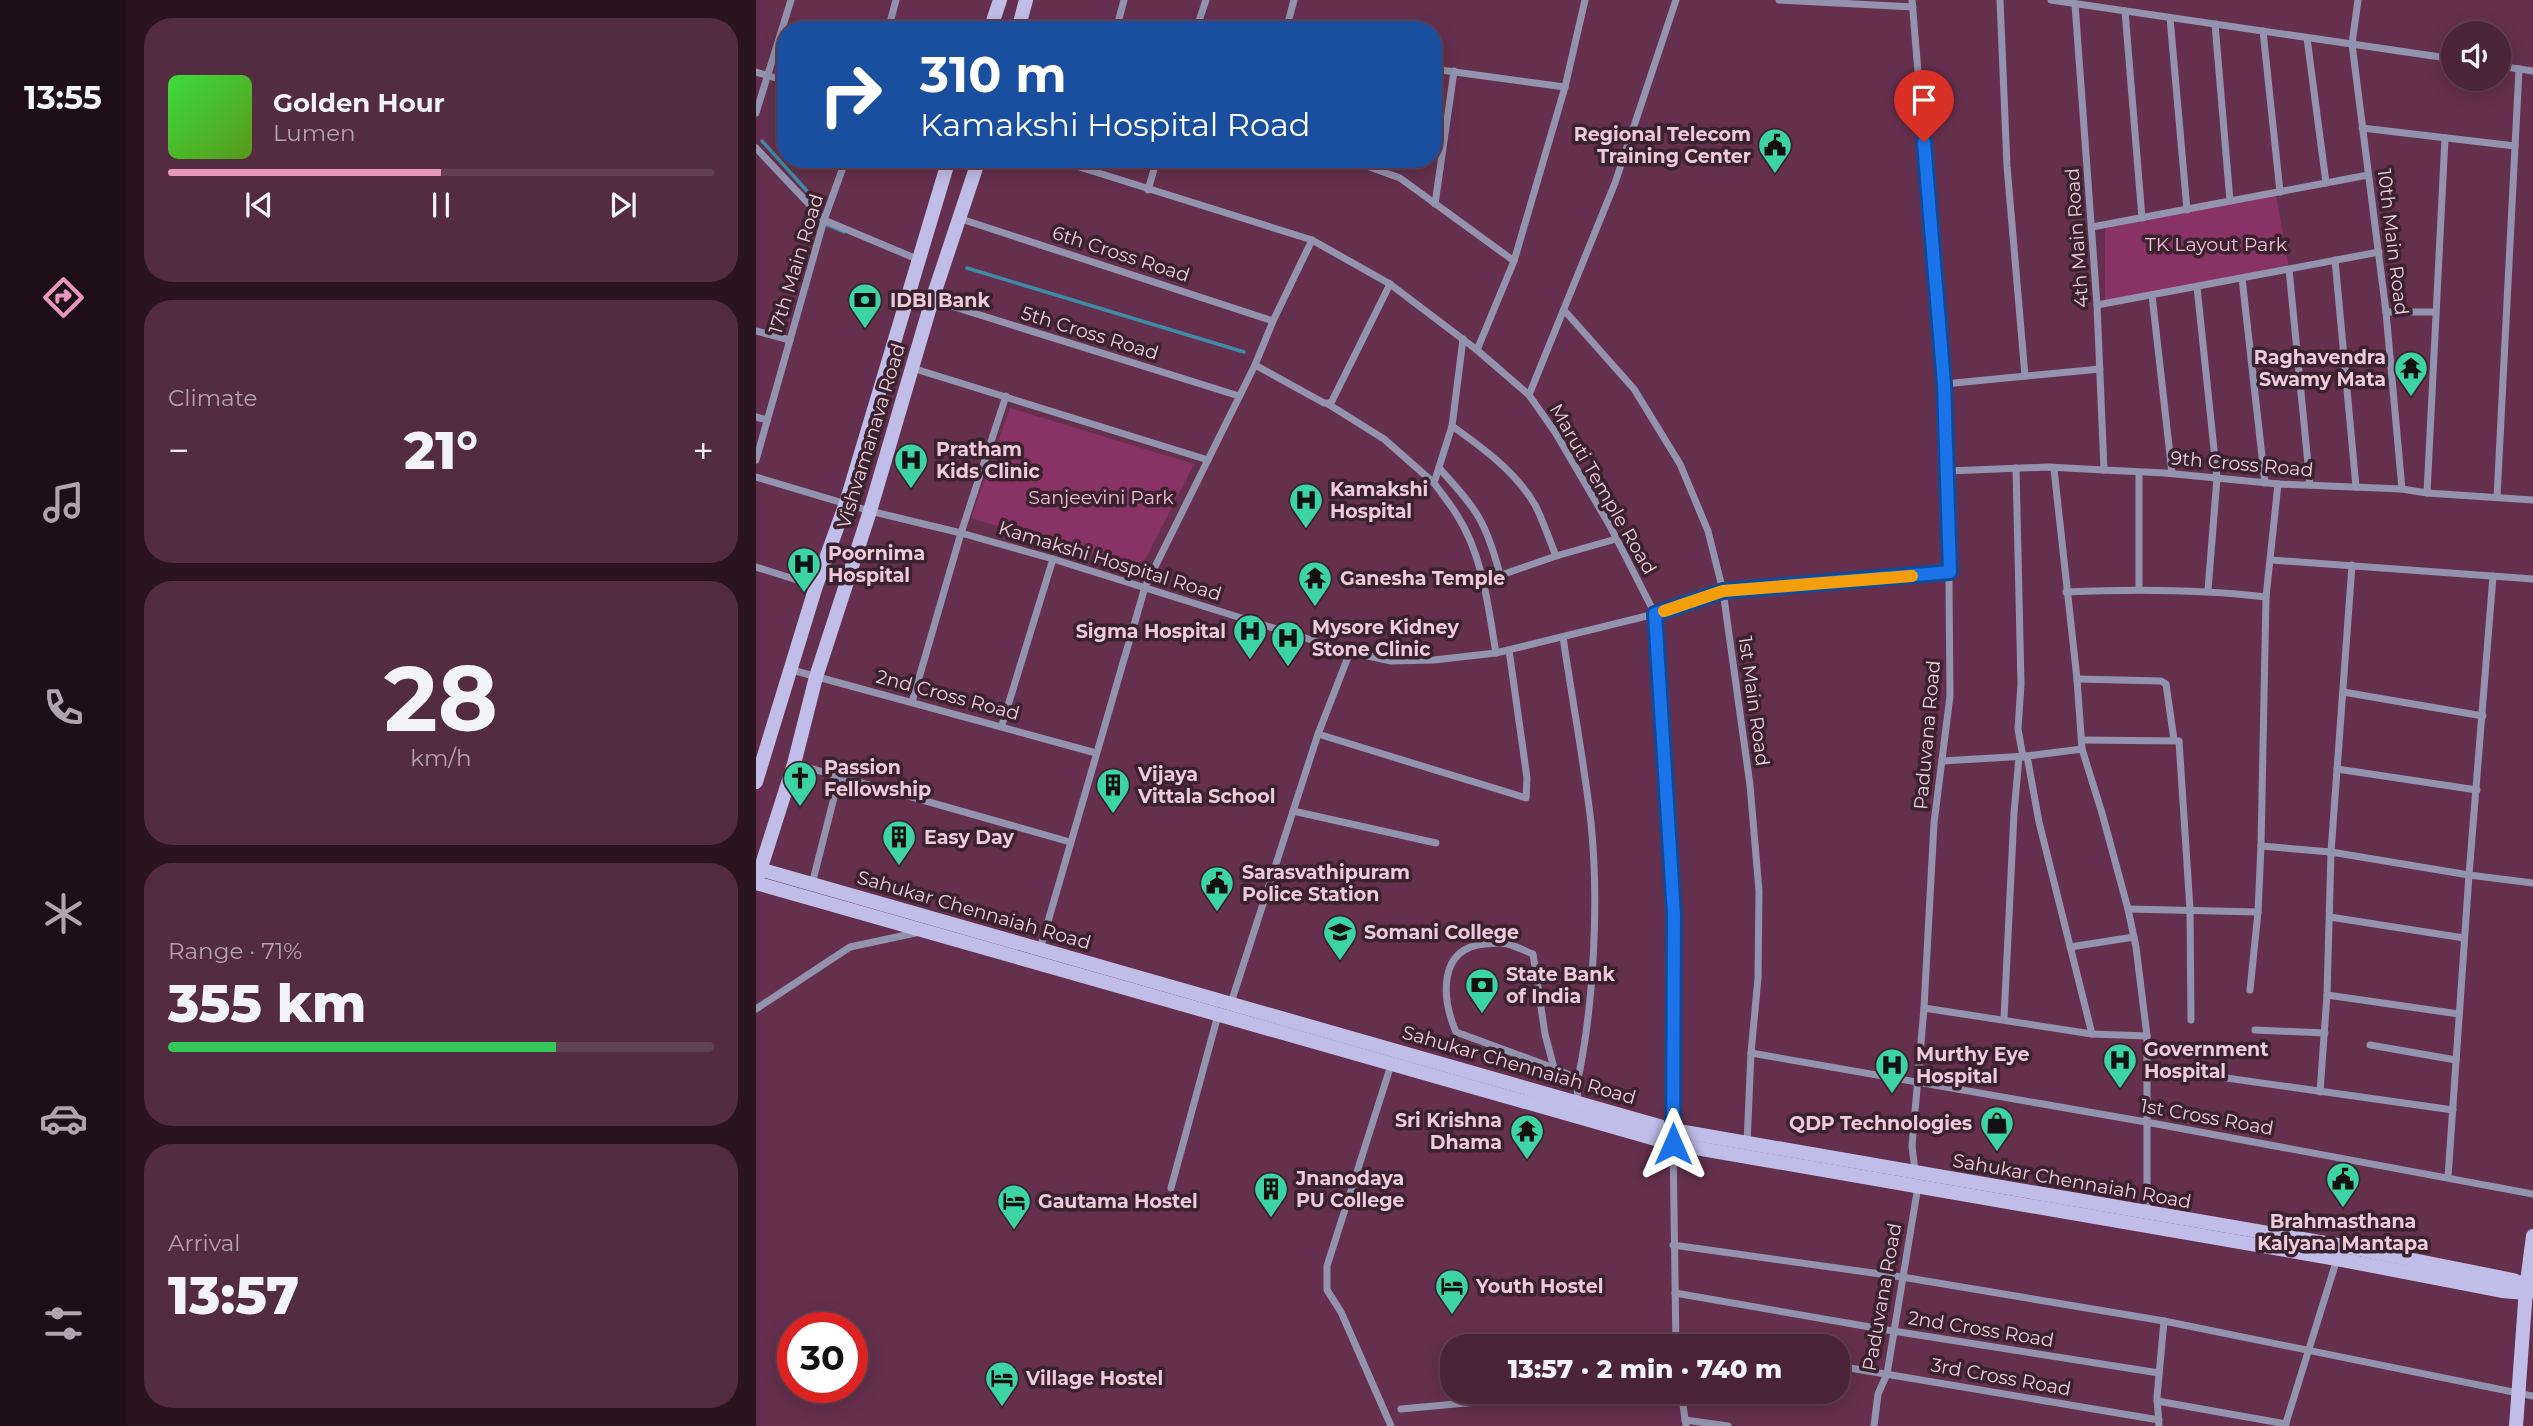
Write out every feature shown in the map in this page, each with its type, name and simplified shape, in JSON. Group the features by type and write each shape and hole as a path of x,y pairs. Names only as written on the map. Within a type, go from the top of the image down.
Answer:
{"street":[{"path":"785,21 791,0"},
{"path":"891,21 897,0"},
{"path":"993,21 1000,0"},
{"path":"1020,21 1026,0"},
{"path":"1118,21 1124,0"},
{"path":"1199,21 1206,0"},
{"path":"1288,21 1294,0"},
{"path":"1477,350 1514,261 1565,86 1585,0"},
{"path":"1529,395 1615,183 1676,0"},
{"path":"1779,0 1912,4"},
{"path":"2000,0 2007,166 2025,376"},
{"path":"2051,0 2441,58"},
{"name":"10th Main Road","path":"2358,0 2352,44 2386,312 2402,489"},
{"name":"Paduvana Road","path":"1874,1426 1878,1394 1887,1374 1917,1180 1912,1146 1924,1008 1934,823 1950,696 1950,572 1944,384 1912,4"},
{"name":"4th Main Road","path":"2076,4 2097,305 2104,470"},
{"path":"2124,11 2142,218"},
{"path":"2171,18 2187,209"},
{"path":"2215,24 2230,201"},
{"path":"2263,31 2280,192"},
{"path":"2307,38 2326,183"},
{"path":"756,113 777,46"},
{"path":"2511,68 2533,71"},
{"path":"2497,497 2519,69"},
{"path":"1442,70 1565,86"},
{"path":"1442,155 1454,71"},
{"path":"756,72 777,78"},
{"path":"2362,128 2515,146"},
{"path":"2427,493 2445,138"},
{"path":"756,148 824,220 917,259"},
{"name":"17th Main Road","path":"756,460 824,220 843,168"},
{"name":"Vishvamanava Road","path":"756,782 817,586 846,503 946,168"},
{"name":"Vishvamanava Road","path":"757,878 932,300 976,168"},
{"name":"Maruti Temple Road","path":"1095,168 1148,190 1312,240 1390,284 1477,350 1529,395 1555,432 1655,614 1674,915 1673,1245 1676,1334"},
{"path":"1148,190 1154,168"},
{"path":"1373,168 1399,177 1514,261"},
{"path":"1435,204 1440,168"},
{"path":"2092,227 2368,175"},
{"name":"6th Cross Road","path":"958,218 1273,321"},
{"path":"1040,949 1145,587 1255,365 1312,240"},
{"path":"2097,305 2379,252"},
{"path":"2335,260 2356,487"},
{"path":"2289,269 2310,485"},
{"path":"2242,278 2264,483"},
{"path":"1328,404 1331,403 1390,284"},
{"path":"2197,286 2217,478 2208,590"},
{"path":"2152,295 2172,473"},
{"name":"5th Cross Road","path":"932,300 1239,396"},
{"name":"1st Main Road","path":"1564,310 1634,389 1681,464 1708,531 1723,591 1750,785 1759,891 1758,978 1747,1143"},
{"path":"2386,312 2435,312"},
{"path":"756,331 790,340"},
{"path":"1434,484 1452,426 1463,339"},
{"path":"1255,365 1328,404 1384,439 1434,484 1458,516 1475,551 1485,581 1496,653"},
{"path":"912,368 1208,460"},
{"path":"1944,384 2100,369"},
{"path":"912,702 961,533 1006,396"},
{"path":"756,417 767,420"},
{"path":"1452,426 1489,453 1521,486 1535,505 1556,555"},
{"path":"1439,468 1468,499 1480,518 1492,545 1500,575"},
{"path":"2016,468 2021,684 2018,729 2092,1034"},
{"path":"2054,468 2082,750 2128,909 2147,1036 2148,1220"},
{"name":"9th Cross Road","path":"1948,471 2054,468 2172,473 2264,483 2402,489 2533,500"},
{"path":"2139,473 2139,589"},
{"name":"Kamakshi Hospital Road","path":"756,477 870,511 1053,559 1350,652 1391,662 1496,653 1655,614 1723,591 1950,572"},
{"path":"2250,990 2258,912 2266,597 2278,484"},
{"path":"1485,581 1556,555 1616,539"},
{"path":"1002,725 1053,559"},
{"path":"2271,560 2533,579"},
{"path":"2320,1093 2327,995 2331,852 2352,565"},
{"path":"756,567 817,586"},
{"path":"2448,1177 2493,576"},
{"path":"2066,592 2208,590 2266,597"},
{"path":"1563,637 1591,824 1594,908 1589,1003 1577,1102"},
{"path":"1318,734 1526,798 1527,778 1509,650"},
{"path":"1171,1188 1225,1011 1318,734 1350,652"},
{"name":"2nd Cross Road","path":"792,670 1096,752"},
{"path":"2077,679 2161,681 2166,684 2174,740"},
{"path":"2343,692 2483,716"},
{"path":"2082,740 2179,741 2190,909 2192,1020"},
{"path":"1942,761 2023,757 2082,750"},
{"path":"2004,1019 2016,769 2023,757"},
{"path":"793,764 1070,842"},
{"path":"2337,769 2477,790"},
{"path":"811,884 839,778"},
{"path":"1293,811 1436,843"},
{"path":"2260,846 2331,852 2533,883"},
{"name":"Sahukar Chennaiah Road","path":"757,878 928,931 1577,1102 1673,1137 1747,1143 1917,1180"},
{"name":"Sahukar Chennaiah Road","path":"757,878 811,884 1040,949 1391,1065 1673,1137 2148,1220 2502,1292 2530,1289"},
{"path":"2128,909 2258,912"},
{"path":"2330,917 2464,938"},
{"path":"756,1009 850,947 928,931"},
{"path":"2070,947 2134,937"},
{"path":"1554,1068 1545,1034 1533,954 1506,943 1476,945 1456,957 1446,976 1445,998 1456,1032 1578,1079"},
{"path":"2327,995 2459,1014"},
{"path":"1924,1008 2092,1034 2147,1036"},
{"path":"2255,1030 2325,1033"},
{"path":"2370,1045 2456,1060"},
{"name":"1st Cross Road","path":"1751,1053 2146,1122 2533,1194"},
{"path":"1391,1065 1327,1266 1325,1281 1327,1290 1341,1312 1369,1372 1391,1426"},
{"path":"2149,1067 2453,1110"},
{"name":"Sahukar Chennaiah Road","path":"2148,1220 2343,1246 2513,1280 2530,1289"},
{"path":"2516,1426 2526,1395 2533,1236"},
{"path":"1673,1245 1902,1277 2164,1321 2526,1395"},
{"path":"2157,1401 2286,1425 2337,1259"},
{"name":"2nd Cross Road","path":"1675,1293 2159,1373"},
{"path":"2159,1423 2157,1401 2164,1321"},
{"name":"3rd Cross Road","path":"1850,1368 2159,1423"},
{"path":"1401,1409 1455,1404"},
{"path":"1683,1404 1686,1423 1728,1426"}],"green space":[{"name":"TK Layout Park","path":"2276,195 2289,267 2105,301 2105,227"},
{"name":"Sanjeevini Park","path":"1010,408 1194,464 1140,570 971,518"}],"waterway":[{"path":"762,141 777,158"},
{"path":"786,168 816,201"},
{"path":"827,225 844,232"},
{"path":"967,268 1244,352"}],"slow traffic":[{"path":"1664,611 1723,591 1912,576"}],"place":[{"name":"Regional Telecom Training Center","path":"1775,175"},
{"name":"IDBI Bank","path":"865,330"},
{"name":"Raghavendra Swamy Mata","path":"2411,398"},
{"name":"Pratham Kids Clinic","path":"911,490"},
{"name":"Kamakshi Hospital","path":"1306,530"},
{"name":"Poornima Hospital","path":"804,594"},
{"name":"Ganesha Temple","path":"1315,608"},
{"name":"Sigma Hospital","path":"1250,661"},
{"name":"Mysore Kidney Stone Clinic","path":"1288,668"},
{"name":"Passion Fellowship","path":"800,808"},
{"name":"Vijaya Vittala School","path":"1113,815"},
{"name":"Easy Day","path":"899,867"},
{"name":"Sarasvathipuram Police Station","path":"1217,913"},
{"name":"Somani College","path":"1340,962"},
{"name":"State Bank of India","path":"1482,1015"},
{"name":"Government Hospital","path":"2120,1090"},
{"name":"Murthy Eye Hospital","path":"1892,1095"},
{"name":"QDP Technologies","path":"1997,1153"},
{"name":"Sri Krishna Dhama","path":"1527,1161"},
{"name":"Brahmasthana Kalyana Mantapa","path":"2343,1209"},
{"name":"Jnanodaya PU College","path":"1271,1219"},
{"name":"Gautama Hostel","path":"1014,1231"},
{"name":"Youth Hostel","path":"1452,1316"},
{"name":"Village Hostel","path":"1002,1408"}],"route":[{"path":"1673,1144 1674,915 1655,614 1723,591 1950,572 1944,384 1924,142"}]}
